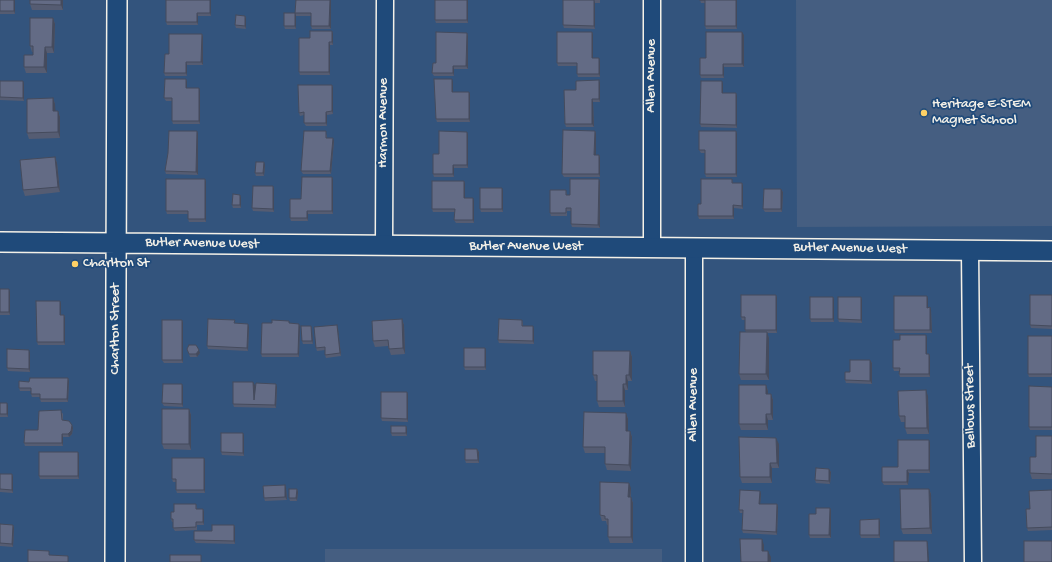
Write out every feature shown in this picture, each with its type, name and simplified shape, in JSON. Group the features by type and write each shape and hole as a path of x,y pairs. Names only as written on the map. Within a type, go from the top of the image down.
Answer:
{"street":[{"name":"Charlton Street","path":"115,562 117,0"},
{"name":"Harmon Avenue","path":"384,246 385,0"},
{"name":"Allen Avenue","path":"652,0 652,248"},
{"name":"Butler Avenue West","path":"0,242 1052,251"},
{"name":"Allen Avenue","path":"694,248 694,562"},
{"name":"Bellows Street","path":"970,250 973,562"}],"shaded area":[{"name":"Heritage E-STEM Magnet School","path":"796,0 1052,0 1052,226 797,227"},
{"path":"325,549 662,549 662,562 325,562"}],"building":[{"path":"0,0 14,0 14,11 0,11"},
{"path":"30,0 61,0 61,5 30,4"},
{"path":"166,0 210,0 210,13 197,13 197,22 166,22"},
{"path":"296,0 330,0 329,26 311,26 311,13 295,13"},
{"path":"435,0 467,0 467,20 435,20"},
{"path":"563,0 594,0 594,26 563,25"},
{"path":"705,0 736,0 736,26 705,26"},
{"path":"284,13 295,13 295,26 284,26"},
{"path":"236,15 245,16 245,26 235,25"},
{"path":"30,18 53,18 52,47 45,47 44,67 24,67 24,55 33,55 33,46 30,46"},
{"path":"310,31 332,31 332,42 329,42 329,72 299,72 299,38 310,38"},
{"path":"436,32 467,33 466,66 453,66 453,73 432,73 433,63 436,63"},
{"path":"557,32 592,32 592,58 599,58 599,74 577,74 577,63 557,63"},
{"path":"706,32 742,32 742,64 723,64 723,75 700,75 700,58 706,58"},
{"path":"169,34 202,34 201,62 186,62 186,73 164,73 165,54 169,54"},
{"path":"165,79 186,79 186,88 199,88 199,121 172,121 172,98 164,98"},
{"path":"434,79 452,79 452,92 469,92 469,119 436,119"},
{"path":"599,80 599,99 592,99 592,124 565,124 564,90 576,90 576,81"},
{"path":"0,81 23,81 23,98 0,97"},
{"path":"701,81 722,81 722,93 736,93 736,125 700,124"},
{"path":"298,85 332,85 332,111 326,112 326,123 304,123 304,112 299,113"},
{"path":"53,98 53,111 58,111 58,132 27,133 27,99"},
{"path":"563,130 595,131 594,155 599,155 599,174 562,174"},
{"path":"169,131 197,131 196,172 165,171"},
{"path":"304,131 326,131 326,138 333,138 330,171 301,171"},
{"path":"439,131 467,132 467,165 453,165 453,174 433,174 433,154 439,154"},
{"path":"699,131 736,131 736,174 705,174 705,150 699,150"},
{"path":"55,157 58,187 23,190 20,160"},
{"path":"256,162 264,162 263,173 255,173"},
{"path":"302,177 332,177 332,211 307,211 307,218 290,218 290,199 301,199"},
{"path":"166,179 205,179 205,219 188,219 188,211 166,211"},
{"path":"570,179 599,179 598,225 571,224 571,208 566,208 566,213 550,213 550,190 566,190 566,195 570,195"},
{"path":"701,179 732,179 732,183 742,183 742,206 733,205 733,216 698,216 698,204 701,204"},
{"path":"432,181 464,181 464,198 473,198 473,220 454,220 455,209 432,209"},
{"path":"253,186 273,186 273,209 252,208"},
{"path":"480,188 502,188 502,209 480,209"},
{"path":"764,189 781,189 781,209 763,209"},
{"path":"233,194 240,195 240,205 232,205"},
{"path":"0,289 9,289 9,312 0,312"},
{"path":"741,295 776,295 776,330 745,330 745,317 741,317"},
{"path":"1030,295 1052,295 1052,326 1030,325"},
{"path":"894,296 927,296 927,308 930,307 930,330 894,330"},
{"path":"810,297 833,297 833,319 810,319"},
{"path":"838,297 861,297 861,320 838,319"},
{"path":"36,301 60,301 60,315 64,315 64,342 37,342"},
{"path":"208,319 235,320 234,323 248,324 247,348 207,346"},
{"path":"402,319 403,348 389,349 388,340 373,341 372,321"},
{"path":"499,319 522,320 522,326 533,326 533,341 498,340"},
{"path":"162,320 182,320 182,360 162,360"},
{"path":"272,320 289,321 289,323 299,324 298,354 261,354 262,323 272,323"},
{"path":"337,325 340,353 325,355 325,347 316,348 314,327"},
{"path":"301,326 311,326 312,341 302,341"},
{"path":"740,332 767,332 766,374 739,374"},
{"path":"900,335 926,335 926,354 929,354 929,374 899,374 900,368 893,368 893,340 900,340"},
{"path":"1028,336 1052,336 1052,374 1028,374"},
{"path":"189,345 196,345 199,350 196,354 189,354 187,349"},
{"path":"464,348 485,348 485,367 464,367"},
{"path":"7,349 29,350 29,369 7,368"},
{"path":"593,351 630,351 629,375 626,375 626,384 623,384 623,401 597,401 597,375 593,375"},
{"path":"850,360 870,360 870,381 845,380 845,372 850,372"},
{"path":"30,378 68,378 67,399 40,399 40,394 31,394 31,388 19,388 19,381 29,382"},
{"path":"233,382 253,382 254,400 256,383 276,384 275,405 233,404"},
{"path":"163,384 182,384 182,404 162,403"},
{"path":"739,385 766,385 766,394 771,394 771,414 766,414 766,424 739,424"},
{"path":"1029,386 1052,387 1052,427 1029,427"},
{"path":"926,390 927,428 905,428 905,416 899,416 898,391"},
{"path":"381,392 407,392 407,419 381,418"},
{"path":"0,403 7,403 7,414 0,414"},
{"path":"162,409 189,409 189,444 162,444"},
{"path":"61,410 62,420 69,421 72,425 71,431 68,434 62,434 62,443 24,443 25,430 38,430 39,411"},
{"path":"584,412 626,413 626,431 630,431 629,465 605,464 605,447 583,447"},
{"path":"391,426 406,426 406,433 391,433"},
{"path":"221,433 243,433 243,453 221,452"},
{"path":"1036,436 1052,436 1052,474 1030,473 1030,457 1036,457"},
{"path":"739,437 776,438 777,463 770,463 770,477 740,477"},
{"path":"898,440 929,440 929,470 907,470 907,482 882,482 882,467 898,467"},
{"path":"465,449 477,449 478,460 465,460"},
{"path":"39,452 78,452 78,476 39,476"},
{"path":"172,458 204,458 204,490 176,490 176,479 172,479"},
{"path":"816,468 829,469 829,481 815,480"},
{"path":"0,474 12,474 12,490 0,489"},
{"path":"600,482 629,483 628,497 631,497 631,537 608,537 608,519 605,519 605,516 600,515"},
{"path":"285,485 285,497 264,498 263,486"},
{"path":"289,489 297,489 296,498 289,498"},
{"path":"900,489 929,489 930,528 901,529"},
{"path":"740,490 760,491 759,504 777,504 776,532 742,530 743,510 739,510"},
{"path":"1052,490 1052,527 1027,528 1026,509 1030,509 1029,491"},
{"path":"174,504 196,504 196,509 203,509 203,522 196,522 196,527 173,528 171,512 174,512"},
{"path":"816,508 830,508 829,535 809,535 809,514 816,514"},
{"path":"879,519 879,535 860,535 860,520"},
{"path":"0,524 13,525 12,544 0,543"},
{"path":"212,525 234,525 234,541 194,540 194,531 212,531"},
{"path":"740,539 762,539 762,551 768,551 768,562 741,562"},
{"path":"894,541 927,541 928,562 894,562"},
{"path":"1024,541 1052,541 1052,562 1024,562"},
{"path":"28,550 49,551 49,555 68,556 68,562 28,562"},
{"path":"170,555 201,555 201,562 170,562"}],"place":[{"name":"Heritage E-STEM Magnet School","path":"924,113"},
{"name":"Charlton St","path":"75,264"}]}
